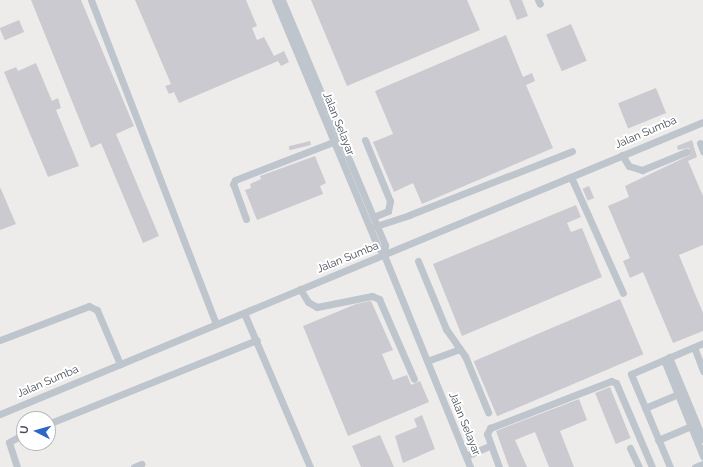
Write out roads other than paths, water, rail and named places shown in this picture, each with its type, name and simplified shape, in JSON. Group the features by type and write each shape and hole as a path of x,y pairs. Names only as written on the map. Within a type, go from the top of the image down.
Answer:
{"street":[{"path":"91,0 216,324"},
{"name":"Jalan Selayar","path":"275,0 295,40 319,96 341,138 373,218 373,227"},
{"name":"Jalan Selayar","path":"282,0 295,40"},
{"name":"Jalan Selayar","path":"319,96 334,142 373,227 385,245 384,255 470,467"},
{"name":"Jalan Sumba","path":"0,414 703,122"},
{"path":"246,219 233,184 235,180 341,138"},
{"path":"366,140 390,201 388,211 392,220"},
{"path":"700,143 703,151"},
{"path":"373,227 572,151"},
{"path":"622,156 629,166 642,170 686,152"},
{"path":"571,177 623,293"},
{"path":"373,218 388,211"},
{"path":"418,261 446,329 460,349 488,412"},
{"path":"300,289 308,302 317,307 372,296 379,299 414,379"},
{"path":"0,340 89,306 97,310 120,364"},
{"path":"244,313 257,340 310,467"},
{"path":"56,421 257,340"},
{"path":"670,467 631,374 703,343"},
{"path":"694,347 703,371"},
{"path":"427,361 460,349"},
{"path":"666,358 678,394 703,456"},
{"path":"666,358 703,439"},
{"path":"498,467 487,434 490,428 611,380 616,383 652,467"},
{"path":"645,408 678,394"},
{"path":"658,440 691,426"},
{"path":"16,438 8,442 17,467"},
{"path":"466,456 490,446"},
{"path":"630,448 639,467"},
{"path":"695,467 703,464"}]}
